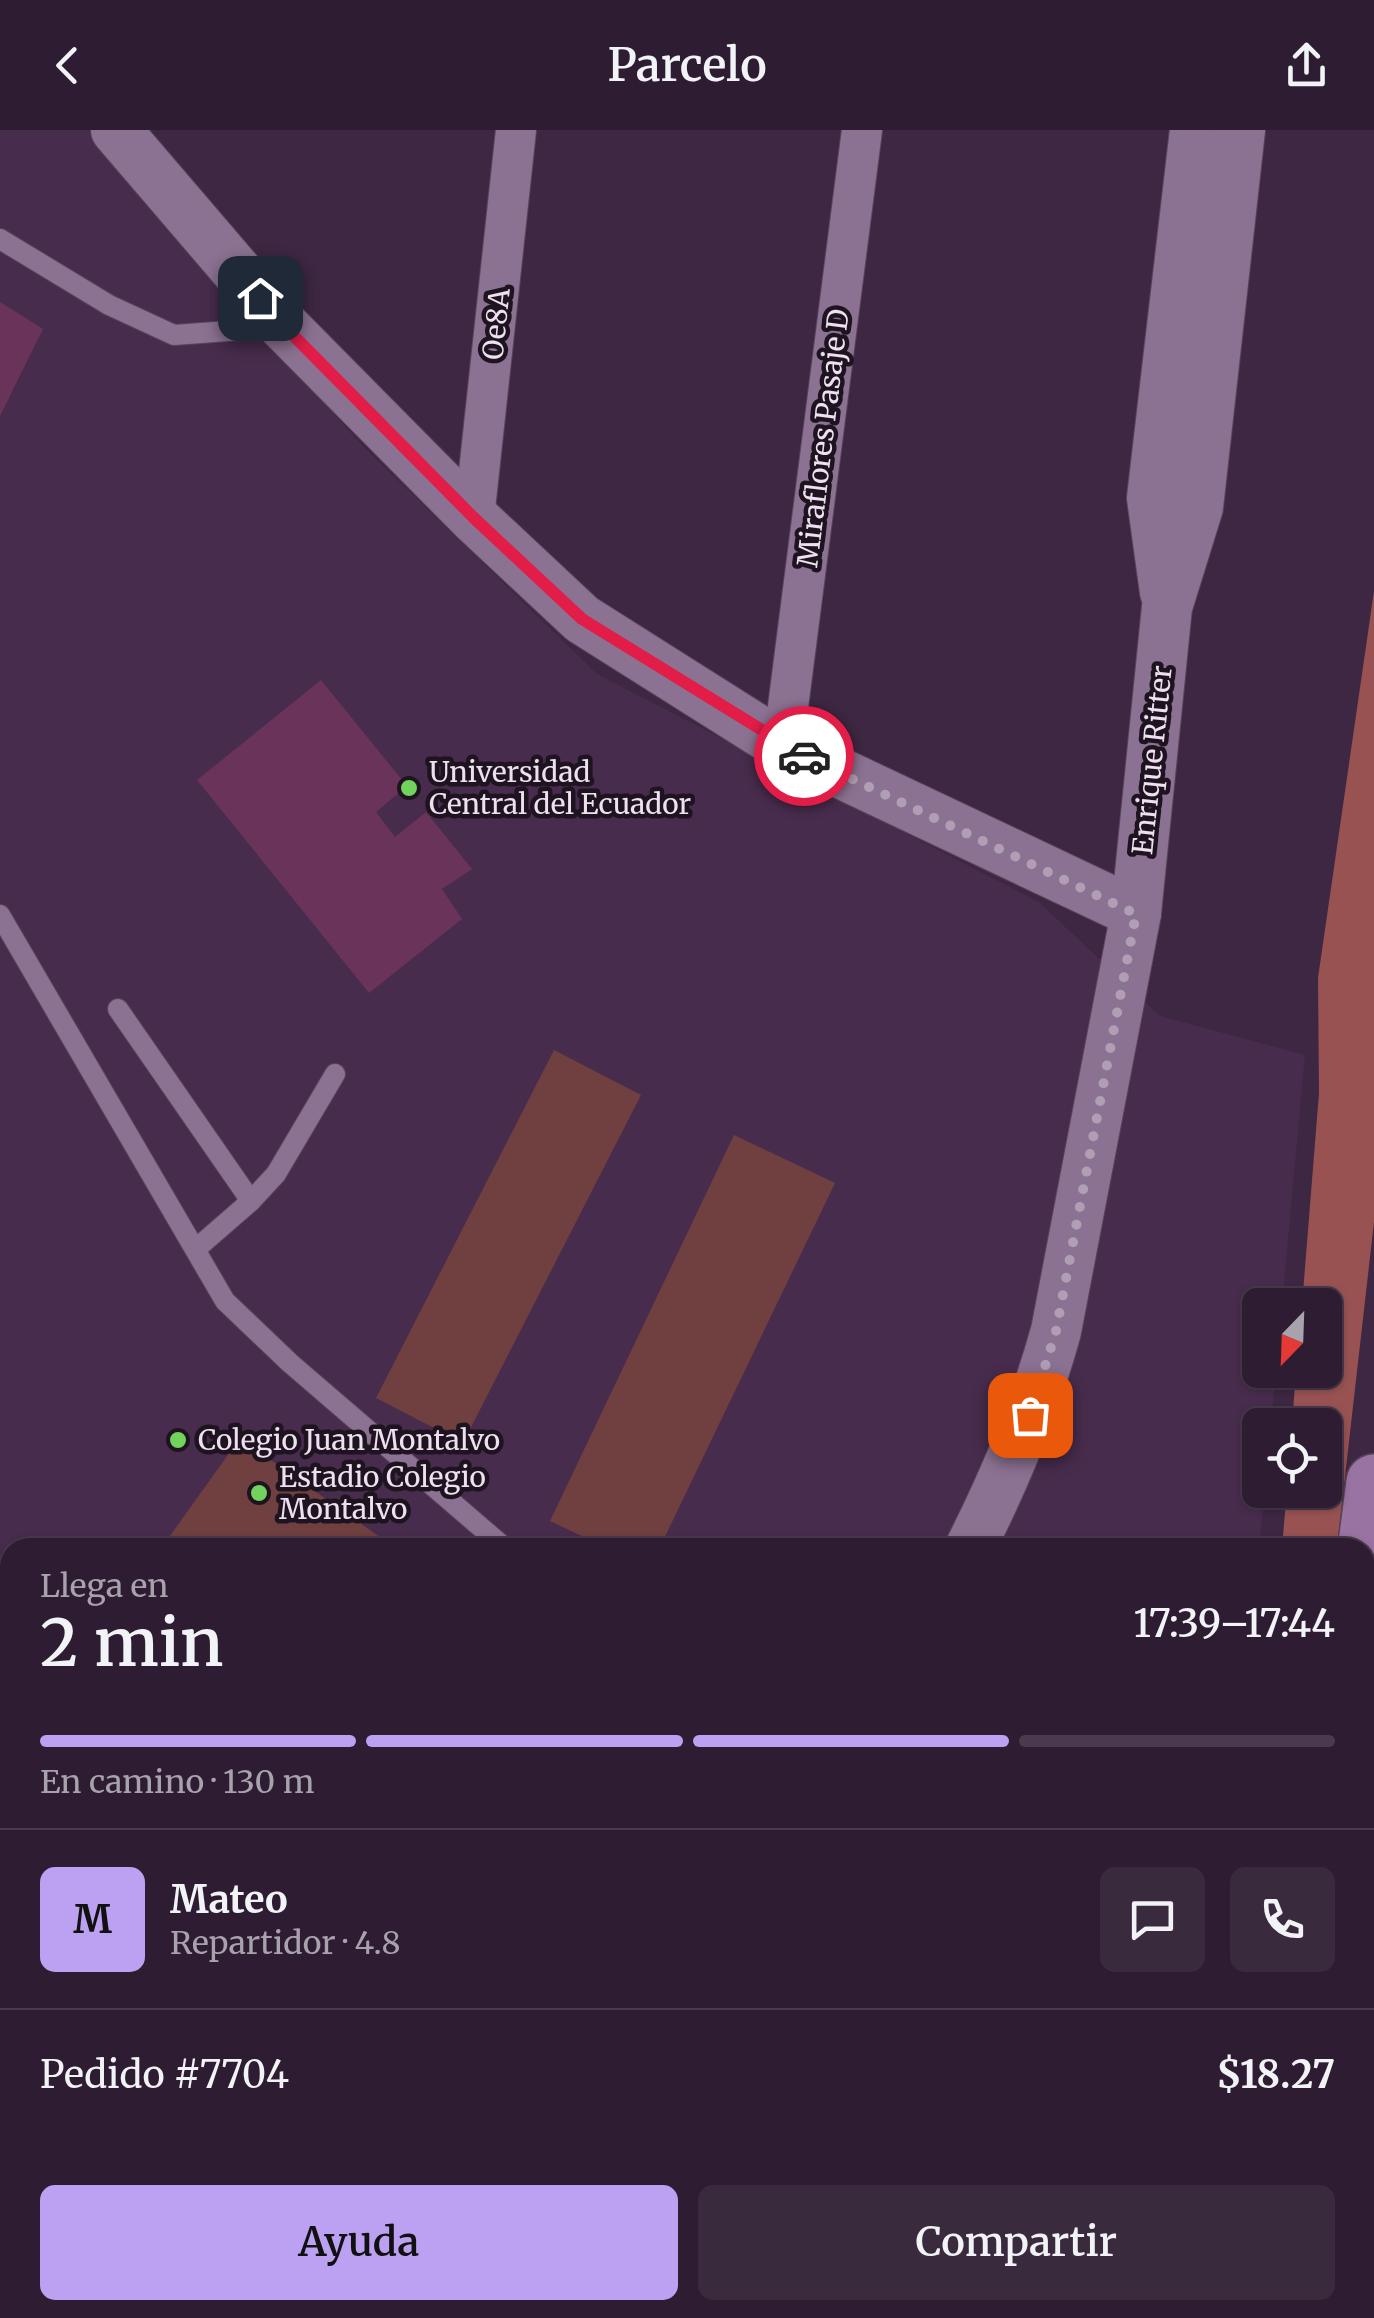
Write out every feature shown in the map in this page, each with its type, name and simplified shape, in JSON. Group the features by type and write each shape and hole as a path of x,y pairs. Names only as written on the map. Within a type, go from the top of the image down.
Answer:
{"main road":[{"path":"1367,1538 1374,1482"}],"street":[{"path":"116,130 284,326 474,518 582,619 783,746 1136,914"},
{"name":"Oe8A","path":"474,518 516,130"},
{"name":"Miraflores Pasaje D","path":"783,746 862,130"},
{"name":"Enrique Ritter","path":"1168,607 1152,498 1195,130"},
{"name":"Enrique Ritter","path":"975,1538 1021,1440 1056,1331 1136,914 1168,607 1198,507 1240,130"}],"lane":[{"path":"0,239 109,304 174,335 284,326"},
{"path":"0,915 225,1300 290,1362 493,1538"},
{"path":"118,1009 252,1201"},
{"path":"197,1248 252,1201 276,1174 335,1074"}],"shaded area":[{"name":"Universidad Central del Ecuador","path":"0,130 101,130 145,204 362,445 597,674 1039,902 1160,1016 1305,1055 1284,1288 1242,1288 1242,1388 1274,1388 1273,1408 1242,1408 1242,1508 1263,1508 1260,1538 0,1538"},
{"path":"1374,591 1374,1222 1342,1503 1342,1408 1293,1408 1295,1388 1342,1388 1342,1288 1303,1288 1319,1093 1318,978"},
{"path":"554,1050 641,1095 463,1443 376,1398"},
{"path":"734,1135 835,1183 664,1538 586,1538 550,1521"},
{"name":"Estadio Colegio Montalvo","path":"240,1438 381,1538 168,1538"},
{"path":"1285,1508 1341,1508 1338,1538 1283,1538"}],"building":[{"path":"0,302 43,329 0,416"},
{"path":"321,680 407,786 376,812 395,837 426,812 472,869 442,889 462,919 369,993 197,780"}],"way so far":[{"path":"804,756 1136,914 1056,1331 1030,1415"}],"place":[{"name":"Universidad Central del Ecuador","path":"409,788"},
{"name":"Colegio Juan Montalvo","path":"178,1440"},
{"name":"Estadio Colegio Montalvo","path":"259,1493"}],"route":[{"path":"260,298 474,518 582,619 804,756"}]}
